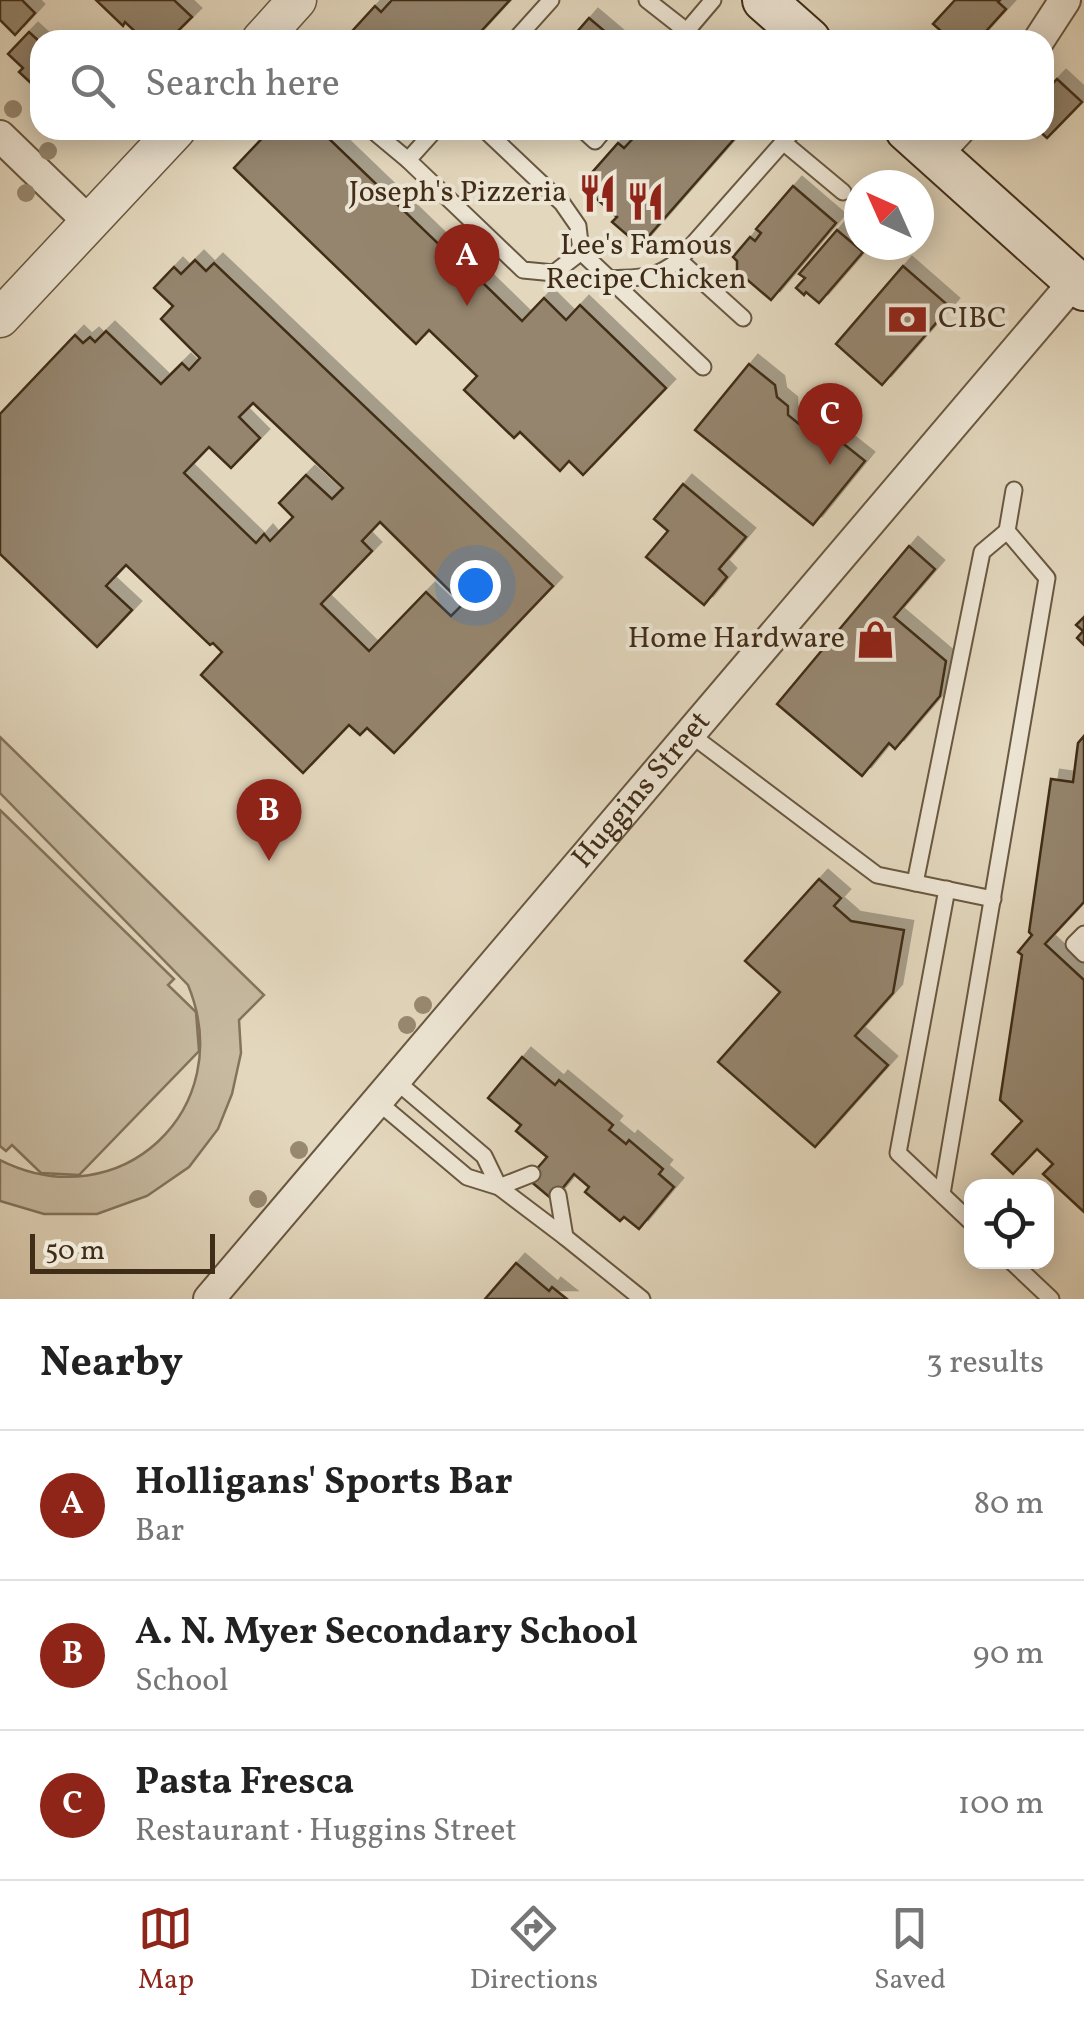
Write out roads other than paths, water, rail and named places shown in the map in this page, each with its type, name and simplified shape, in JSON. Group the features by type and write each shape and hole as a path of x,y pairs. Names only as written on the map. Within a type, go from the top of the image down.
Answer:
{"main road":[{"path":"764,0 798,30"},
{"path":"935,140 1080,285"}],"street":[{"path":"271,30 298,0"},
{"path":"1046,30 1066,0"},
{"path":"0,136 89,222"},
{"path":"0,318 167,140"},
{"name":"Huggins Street","path":"209,1299 690,734 1080,285"}],"lane":[{"path":"524,30 551,0"},
{"path":"647,0 680,30"},
{"path":"693,30 713,0"},
{"path":"384,140 523,270 554,272 581,252"},
{"path":"408,160 426,140"},
{"path":"495,140 562,204 578,226 581,252 702,367"},
{"path":"609,279 664,272 784,140"},
{"path":"792,140 842,192"},
{"path":"679,260 743,318"},
{"path":"915,883 982,552 1007,531 1014,490"},
{"path":"942,1194 1047,578 1007,531"},
{"path":"690,734 877,875 994,898"},
{"path":"947,889 898,1153 964,1215"},
{"path":"1084,934 1074,944 1084,954"},
{"path":"387,1091 468,1176 499,1186 642,1299"},
{"path":"387,1091 484,1156 499,1186"},
{"path":"499,1186 532,1174"},
{"path":"558,1194 564,1237"},
{"path":"1020,1269 1052,1299"}],"place":[{"name":"Joseph's Pizzeria","path":"597,193"},
{"name":"Lee's Famous Recipe Chicken","path":"646,202"},
{"name":"Holligans' Sports Bar","path":"467,306"},
{"name":"CIBC","path":"908,319"},
{"name":"Pasta Fresca","path":"830,465"},
{"name":"Home Hardware","path":"875,639"},
{"name":"A. N. Myer Secondary School","path":"269,861"}]}
